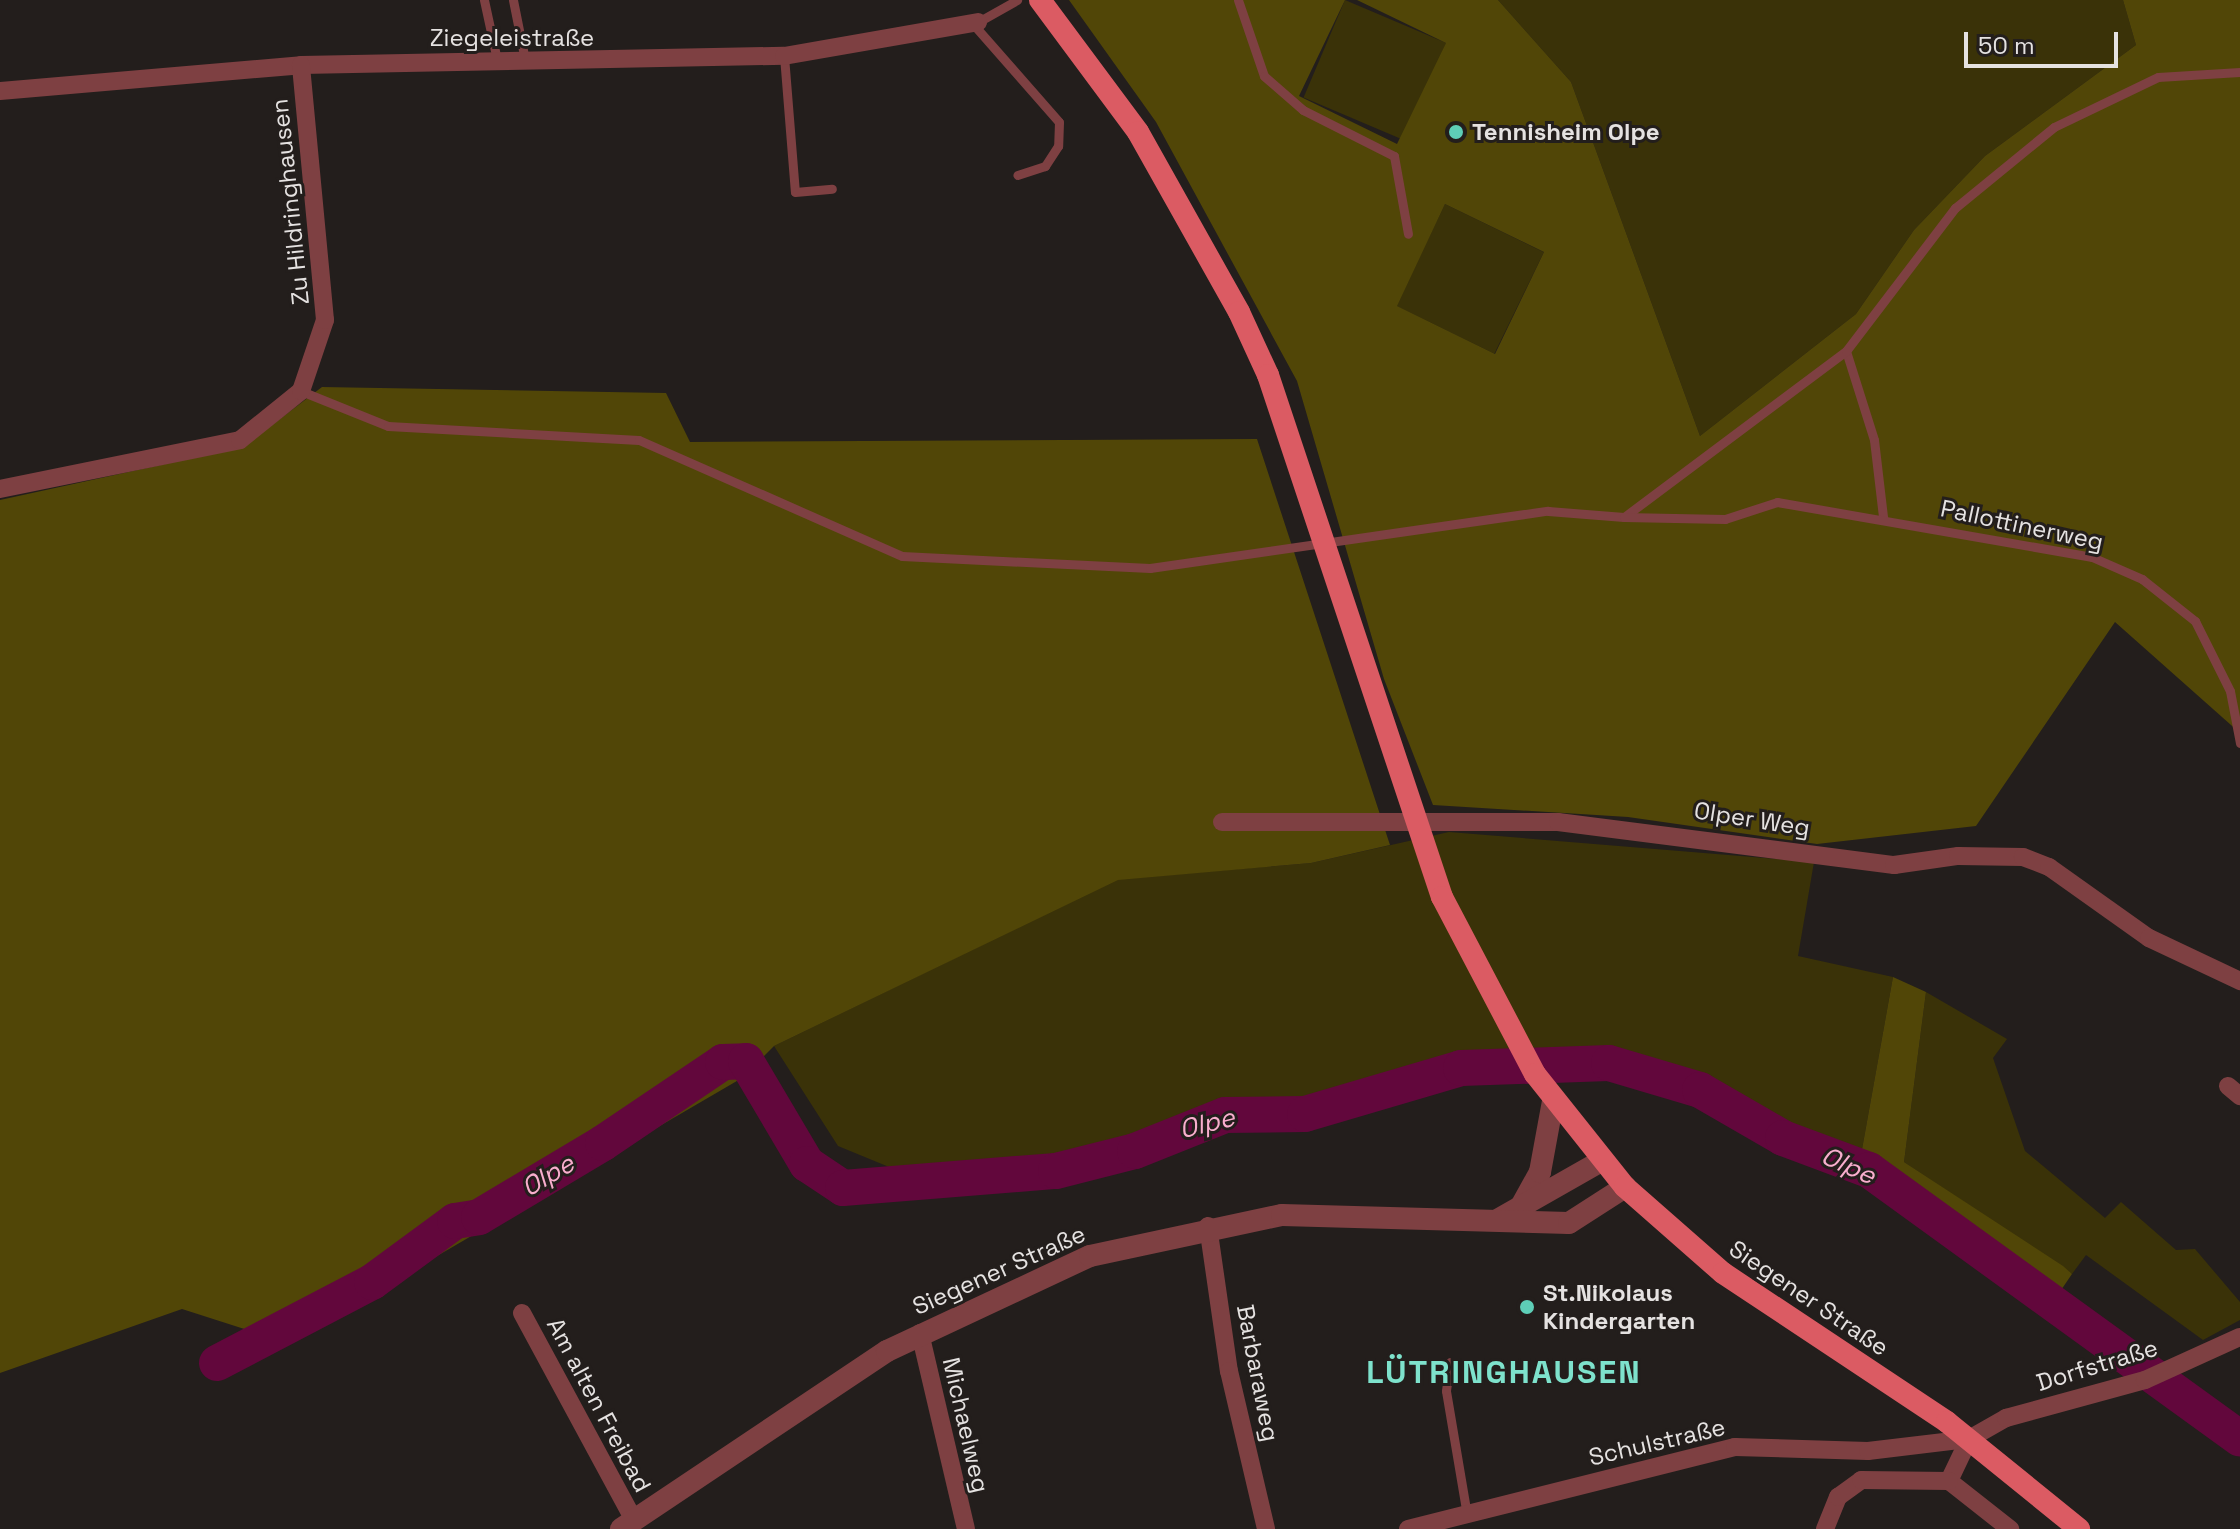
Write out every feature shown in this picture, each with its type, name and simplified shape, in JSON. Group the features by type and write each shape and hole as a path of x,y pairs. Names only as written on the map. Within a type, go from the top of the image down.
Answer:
{"main road":[{"path":"1040,0 1061,26 1204,243 1262,362 1397,776 1477,973 1553,1101 1625,1187"},
{"name":"Siegener Straße","path":"1625,1187 1723,1273 1969,1439 2079,1529"}],"street":[{"name":"Ziegeleistraße","path":"0,91 301,65 784,56 975,23"},
{"name":"Zu Hildringhausen","path":"301,65 325,320 301,391"},
{"path":"0,489 240,440 301,391"},
{"name":"Olper Weg","path":"1222,822 1558,822 1894,865 1958,856 2023,857 2049,867 2149,938 2240,981"},
{"path":"1520,1208 1540,1172 1553,1101"},
{"path":"1499,1219 1601,1161"},
{"name":"Siegener Straße","path":"628,1525 920,1333 1090,1256 1208,1226 1347,1212 1569,1223 1625,1187"},
{"name":"Barbaraweg","path":"1208,1226 1229,1371 1266,1529"},
{"name":"Am alten Freibad","path":"522,1313 628,1525"},
{"name":"Michaelweg","path":"920,1333 966,1529"},
{"name":"Dorfstraße","path":"1969,1439 2006,1418 2145,1380 2240,1337"},
{"path":"1949,1481 1969,1439"},
{"name":"Schulstraße","path":"1408,1529 1641,1465 1735,1447 1868,1451 1969,1439"},
{"path":"1825,1529 1838,1497 1861,1480 1949,1481 2010,1529"}],"lane":[{"path":"484,0 497,60"},
{"path":"513,0 525,60"},
{"name":"Ziegeleistraße","path":"975,23 1017,0"},
{"path":"1238,0 1264,76 1303,110 1394,156 1408,234"},
{"path":"975,23 1059,122 1058,146 1045,166 1017,175"},
{"path":"784,56 795,192 832,189"},
{"path":"1624,517 1846,351 1955,208 2054,127 2158,77 2240,72"},
{"path":"1846,351 1874,440 1883,517"},
{"name":"Pallottinerweg","path":"301,391 388,426 639,440 902,556 1150,568 1548,511 1624,517 1725,519 1777,502 1883,517 2092,557 2142,579 2195,621 2230,691 2240,743"},
{"path":"1450,1362 1446,1391 1467,1515"}],"shaded area":[{"path":"1069,0 1345,0 1299,96 1397,144 1446,43 1357,0 1498,0 1571,82 1700,436 1856,314 1914,230 1985,156 2136,45 2123,0 2240,0 2240,733 2115,622 1976,826 1817,844 1628,817 1433,805 1384,679 1297,381 1156,122","holes":["1445,204 1544,252 1495,354 1397,306"]},
{"path":"1345,0 1446,43 1405,141 1304,98"},
{"path":"1498,0 2123,0 2136,45 1985,156 1914,230 1856,314 1700,436 1571,82"},
{"path":"1445,204 1544,252 1494,354 1395,306"},
{"path":"322,387 666,393 690,442 1257,439 1390,845 1311,863 1118,880 774,1046 742,1078 288,1343 182,1309 0,1373 0,500 243,447"},
{"path":"1449,832 1814,862 1798,956 1893,977 1861,1155 1789,1133 1707,1081 1611,1055 1460,1060 1313,1103 1188,1114 1136,1142 1067,1158 894,1169 838,1146 774,1046 1118,879 1311,863"},
{"path":"1893,977 1926,992 1904,1162 2063,1266 2072,1274 2057,1296 1861,1155"},
{"path":"1926,992 2007,1039 1993,1058 2025,1151 2105,1218 2121,1202 2176,1250 2195,1249 2240,1302 2240,1320 2203,1340 2086,1255 2072,1274 1904,1162"}],"waterway":[{"name":"Olpe","path":"217,1363 372,1282 455,1221 479,1217 603,1143 723,1062 746,1061 807,1164 843,1188 1056,1171 1135,1151 1225,1115 1305,1114 1461,1068 1609,1063 1700,1090 1783,1138 1869,1170 2240,1439"}],"place":[{"name":"Tennisheim Olpe","path":"1456,132"},
{"name":"St.Nikolaus Kindergarten","path":"1527,1307"}],"district":[{"name":"LÜTRINGHAUSEN","path":"1504,1372"}]}
